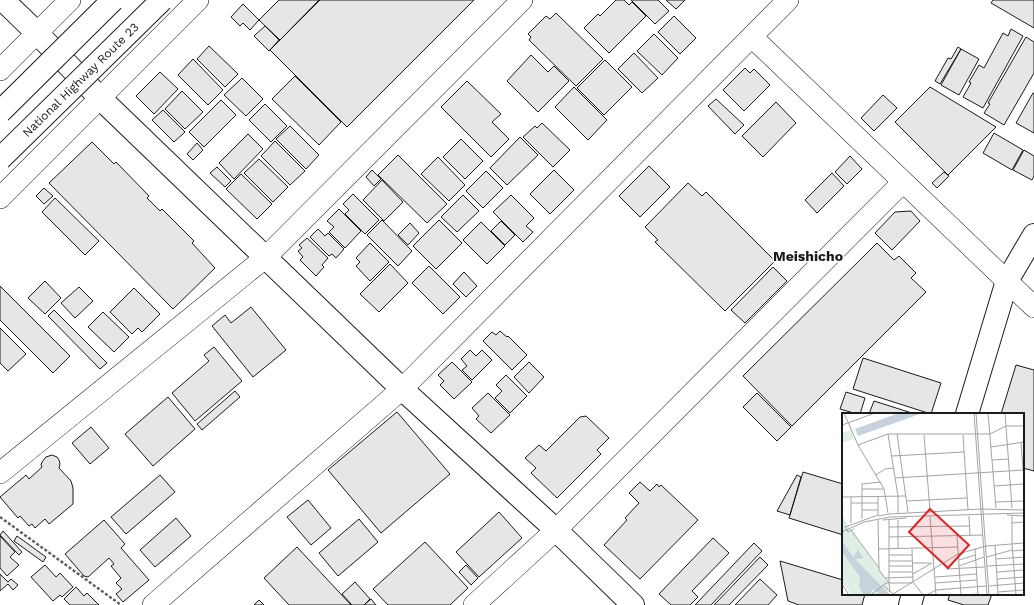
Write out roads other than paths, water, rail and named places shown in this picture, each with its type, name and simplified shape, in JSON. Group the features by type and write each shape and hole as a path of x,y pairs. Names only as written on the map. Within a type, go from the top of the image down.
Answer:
{"main road":[{"path":"4,0 100,98 402,389 556,530 634,605"},
{"path":"0,112 113,0"},
{"name":"National Highway Route 23","path":"0,159 162,0"},
{"path":"967,413 1007,281 1034,235"},
{"path":"910,605 913,595"}],"street":[{"path":"0,70 70,0"},
{"path":"0,198 198,0"},
{"path":"0,473 266,257 522,0"},
{"path":"153,605 402,389 788,0"},
{"path":"752,37 1034,307"},
{"path":"474,605 556,530 903,182"}],"district":[{"name":"Meishicho","path":"808,256"}]}
